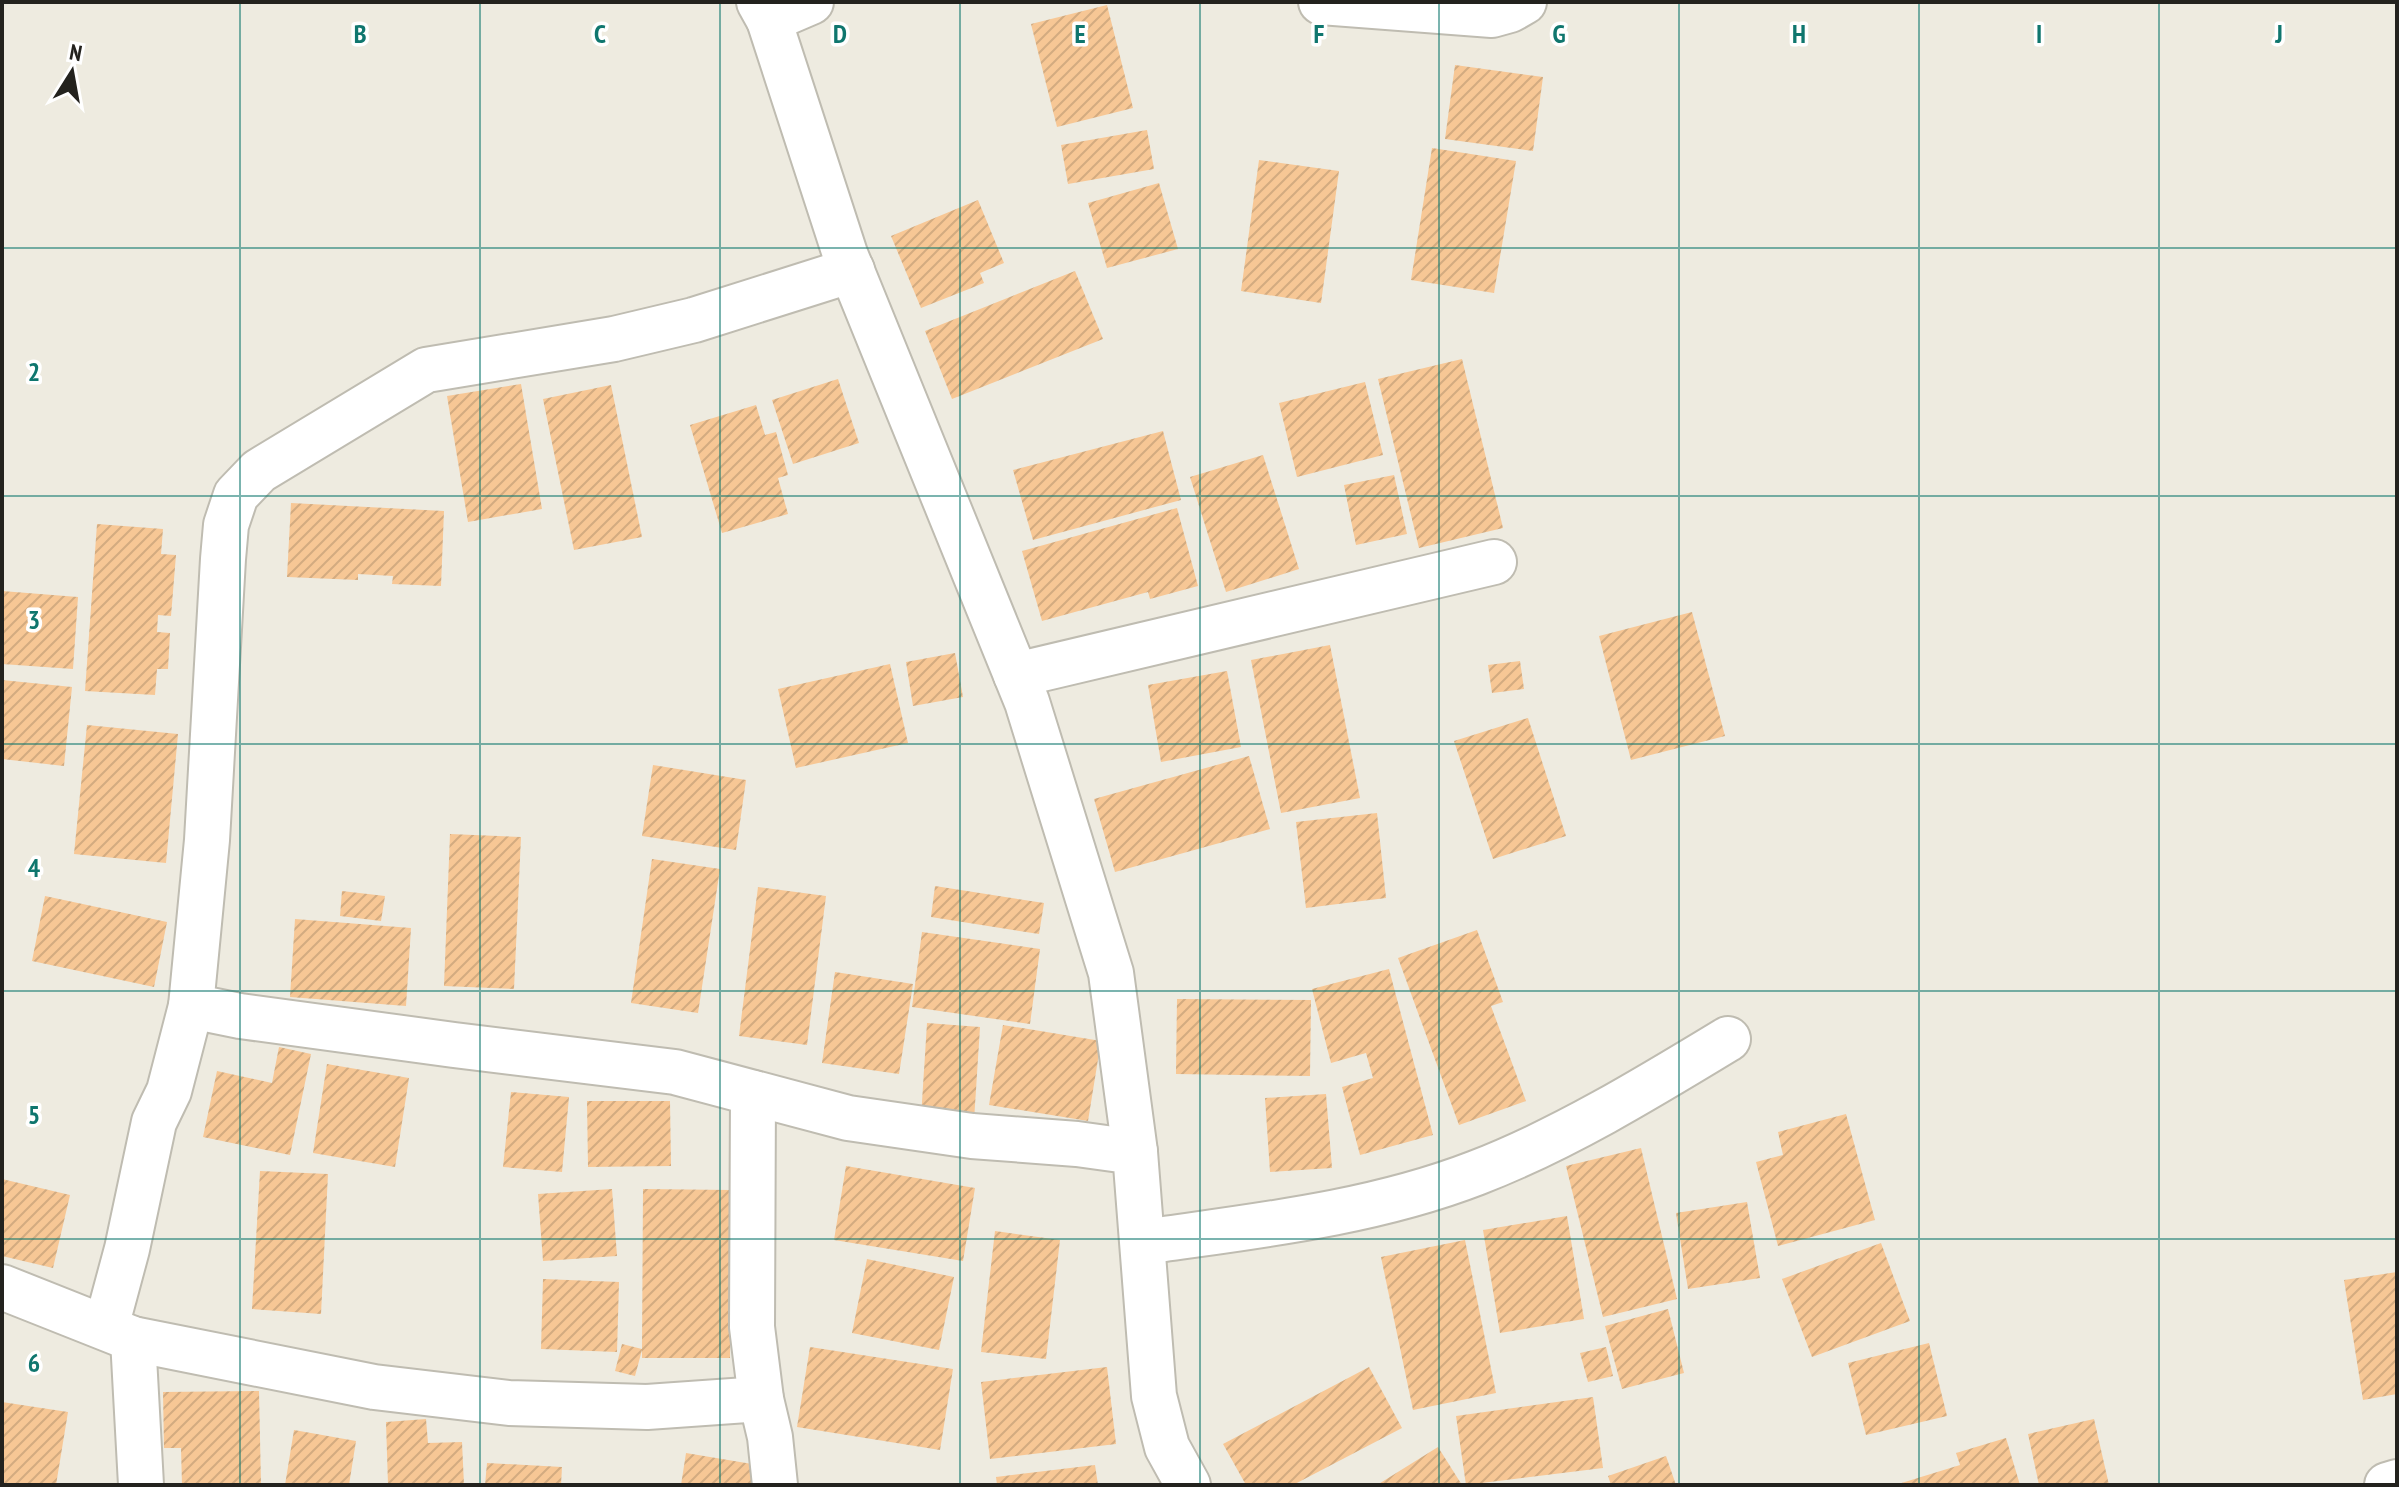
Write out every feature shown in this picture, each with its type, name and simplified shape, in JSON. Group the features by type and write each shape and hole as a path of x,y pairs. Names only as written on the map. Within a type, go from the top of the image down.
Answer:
{"street":[{"path":"811,2 764,11 852,270 1016,675 1111,973 1135,1152 1154,1396 1167,1447 1188,1485"},
{"path":"1321,2 1492,15 1524,2"},
{"path":"141,1485 120,1333 127,1249 154,1122 169,1091 191,1006 207,840 223,559 226,525 236,495 259,471 426,370 614,339 681,324 852,270"},
{"path":"1016,675 1494,562"},
{"path":"191,1006 240,1016 675,1072 848,1118 972,1136 1135,1152"},
{"path":"1143,1242 1363,1206 1476,1173 1632,1096 1728,1039"},
{"path":"753,1093 752,1327 775,1485"},
{"path":"2,1287 120,1333 374,1387 509,1403 647,1407 761,1399"},
{"path":"2387,1485 2397,1482"}],"building":[{"path":"1107,5 1133,108 1057,127 1031,24"},
{"path":"1455,65 1543,77 1533,151 1445,139"},
{"path":"1147,130 1154,169 1068,184 1061,145"},
{"path":"1432,148 1516,161 1494,293 1411,280"},
{"path":"1259,160 1339,171 1321,303 1241,291"},
{"path":"1159,183 1178,249 1107,268 1088,203"},
{"path":"978,200 1004,263 980,273 984,283 921,308 891,236"},
{"path":"1075,271 1103,339 952,399 925,331"},
{"path":"1462,359 1503,528 1419,548 1378,379"},
{"path":"838,379 859,443 793,464 772,400"},
{"path":"1365,382 1383,455 1297,477 1279,403"},
{"path":"521,384 542,509 468,522 447,396"},
{"path":"611,385 642,537 574,550 543,399"},
{"path":"756,405 765,435 776,432 788,475 778,478 788,514 722,533 690,425"},
{"path":"1163,431 1181,500 1033,540 1013,470"},
{"path":"1263,455 1299,569 1226,592 1190,477"},
{"path":"1394,475 1407,534 1356,545 1344,485"},
{"path":"291,503 444,511 441,586 392,584 393,576 358,574 358,580 287,577"},
{"path":"1177,508 1198,586 1150,599 1148,592 1042,621 1022,551"},
{"path":"97,524 163,529 161,554 176,555 171,616 158,615 157,632 170,633 168,669 157,669 155,695 85,691"},
{"path":"2,591 78,597 73,669 2,664"},
{"path":"1692,612 1725,736 1631,760 1599,636"},
{"path":"1330,645 1360,798 1281,813 1251,660"},
{"path":"955,653 963,697 913,706 906,662"},
{"path":"1520,661 1524,689 1492,693 1488,665"},
{"path":"890,664 908,743 796,768 778,689"},
{"path":"1227,671 1241,747 1161,762 1148,685"},
{"path":"2,680 72,687 64,766 2,759"},
{"path":"1528,718 1566,836 1493,859 1454,741"},
{"path":"87,725 178,734 166,863 74,854"},
{"path":"1249,756 1270,829 1115,872 1094,799"},
{"path":"653,765 746,780 736,850 642,836"},
{"path":"1377,813 1386,898 1306,908 1296,822"},
{"path":"450,834 521,837 514,989 444,986"},
{"path":"652,859 720,869 698,1013 631,1003"},
{"path":"935,886 1044,903 1039,934 931,917"},
{"path":"758,887 826,896 807,1045 739,1036"},
{"path":"342,891 385,896 381,921 340,916"},
{"path":"45,896 167,922 154,987 32,961"},
{"path":"295,919 411,928 406,1006 290,997"},
{"path":"1477,930 1503,1002 1491,1006 1526,1101 1459,1125 1398,958"},
{"path":"922,932 1040,949 1030,1024 912,1007"},
{"path":"1389,969 1433,1135 1360,1155 1342,1087 1373,1078 1366,1053 1331,1063 1312,989"},
{"path":"835,972 913,984 899,1074 822,1063"},
{"path":"1177,999 1311,1000 1310,1076 1176,1074"},
{"path":"927,1023 980,1027 974,1121 921,1118"},
{"path":"1003,1025 1101,1041 1088,1121 989,1105"},
{"path":"279,1047 311,1054 290,1155 203,1137 217,1071 272,1083"},
{"path":"327,1064 409,1078 395,1167 313,1153"},
{"path":"511,1092 569,1097 562,1172 503,1167"},
{"path":"1326,1094 1332,1168 1270,1172 1265,1098"},
{"path":"587,1101 670,1101 671,1166 588,1167"},
{"path":"1846,1114 1875,1220 1778,1246 1756,1162 1783,1155 1778,1132"},
{"path":"1641,1148 1677,1299 1603,1317 1566,1166"},
{"path":"846,1166 975,1188 963,1261 834,1240"},
{"path":"260,1171 328,1174 321,1314 252,1309"},
{"path":"2,1179 70,1195 53,1268 2,1256"},
{"path":"612,1189 617,1256 543,1261 538,1194"},
{"path":"643,1189 731,1190 730,1358 642,1358 642,1350 635,1376 615,1371 622,1344 642,1349"},
{"path":"1747,1202 1760,1278 1688,1289 1676,1213"},
{"path":"1567,1216 1584,1319 1500,1333 1483,1230"},
{"path":"995,1231 1060,1240 1046,1359 981,1352"},
{"path":"1465,1240 1496,1393 1413,1410 1381,1257"},
{"path":"1881,1243 1910,1321 1812,1357 1782,1279"},
{"path":"867,1259 954,1277 939,1350 852,1333"},
{"path":"2397,1272 2397,1394 2363,1400 2344,1280"},
{"path":"543,1279 619,1282 617,1352 541,1349"},
{"path":"1668,1309 1684,1373 1622,1389 1605,1326"},
{"path":"1929,1343 1947,1416 1866,1435 1848,1363"},
{"path":"810,1347 953,1369 940,1450 797,1427"},
{"path":"1606,1347 1613,1376 1588,1382 1580,1353"},
{"path":"1107,1367 1116,1444 990,1459 981,1382"},
{"path":"1369,1367 1402,1428 1293,1485 1246,1485 1223,1444"},
{"path":"259,1391 261,1485 182,1485 181,1448 164,1448 163,1392"},
{"path":"1593,1397 1603,1468 1466,1485 1456,1416"},
{"path":"2,1402 68,1412 56,1485 2,1485"},
{"path":"426,1419 428,1443 462,1442 464,1485 388,1485 386,1422"},
{"path":"2094,1419 2109,1485 2039,1485 2028,1434"},
{"path":"294,1430 356,1441 349,1485 285,1485"},
{"path":"2006,1438 2020,1485 1895,1485 1960,1465 1956,1453"},
{"path":"1438,1447 1462,1485 1377,1485"},
{"path":"686,1453 764,1466 761,1485 681,1485"},
{"path":"1666,1456 1676,1485 1611,1485 1608,1476"},
{"path":"487,1463 562,1467 561,1485 485,1485"},
{"path":"1095,1465 1098,1485 997,1485 996,1477"}]}
